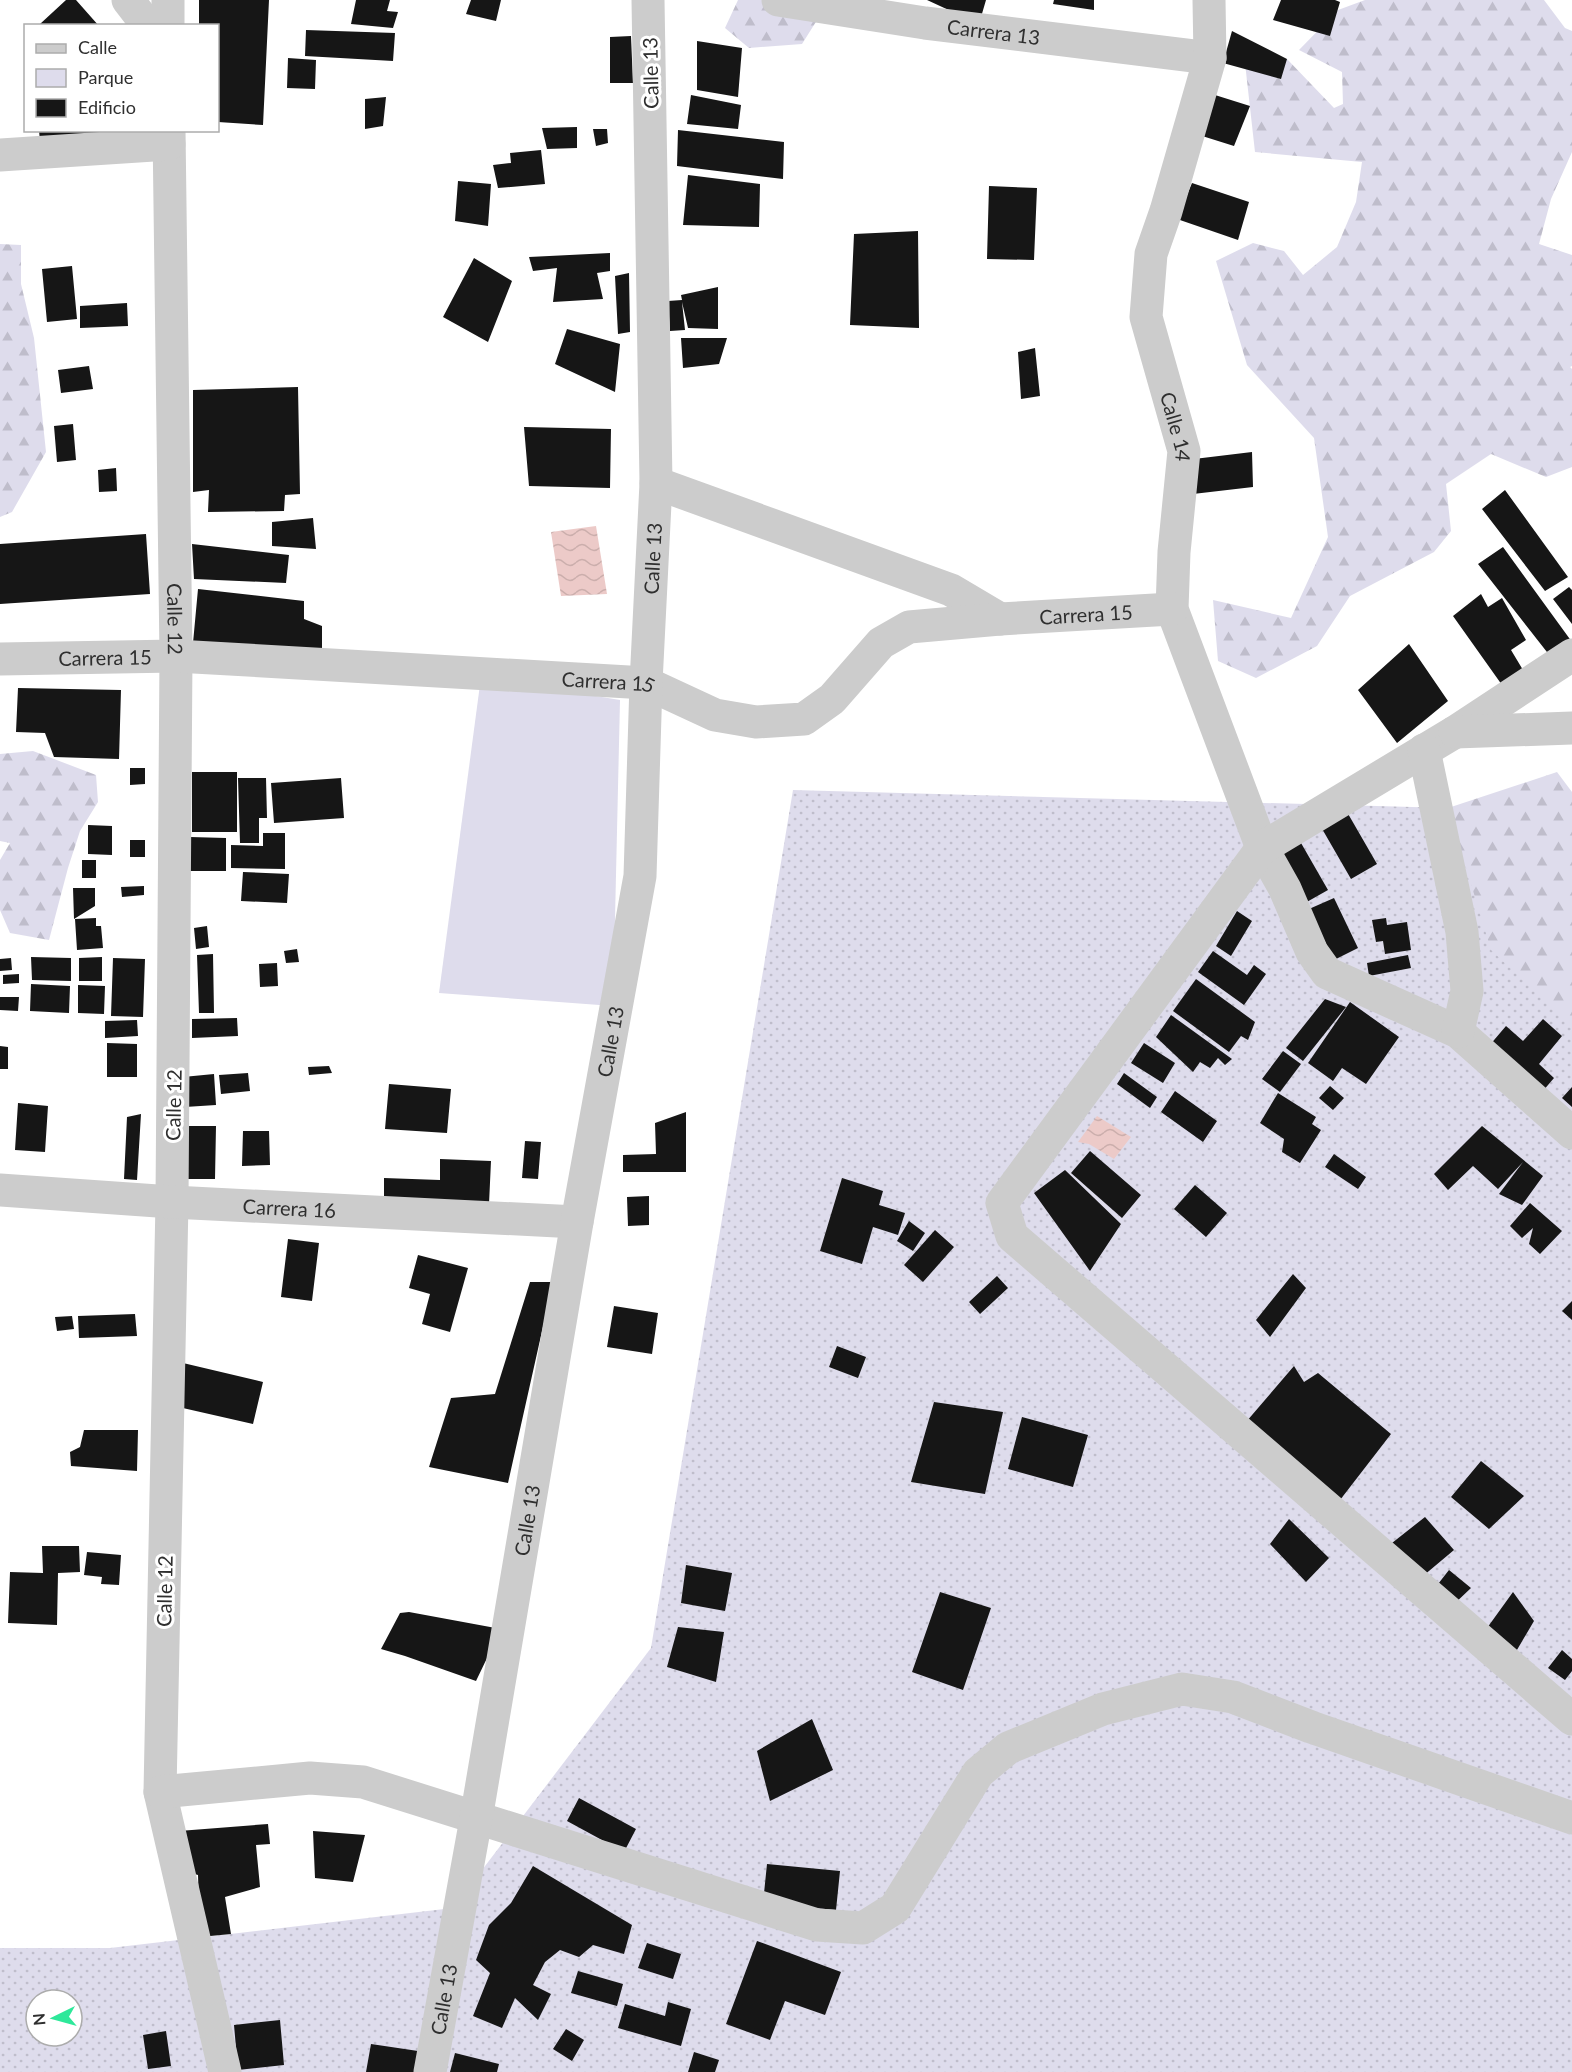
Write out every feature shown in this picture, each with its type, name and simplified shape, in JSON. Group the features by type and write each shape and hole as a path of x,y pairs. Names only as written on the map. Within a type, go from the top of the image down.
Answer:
{"street":[{"path":"128,0 146,24"},
{"path":"168,0 168,24"},
{"name":"Calle 13","path":"430,2072 476,1819 577,1222 640,876 645,683 656,483 648,0"},
{"name":"Carrera 13","path":"778,0 925,23 1210,58"},
{"name":"Calle 14","path":"1209,0 1210,58 1166,211 1151,254 1146,317 1184,451 1174,552 1172,609 1262,848 1285,889 1312,952 1327,973 1458,1032 1572,1134"},
{"path":"0,155 169,137"},
{"name":"Calle 12","path":"169,137 176,656 172,1202 160,1792 225,2072"},
{"path":"656,483 951,590 1000,619"},
{"name":"Carrera 15","path":"0,659 176,656 645,683 715,715 756,722 804,719 832,699 882,643 909,627 1172,609"},
{"path":"1572,656 1455,732 1262,848 1002,1203 1012,1236 1572,1719"},
{"path":"1455,732 1572,728"},
{"path":"1424,750 1462,932 1467,991 1458,1032"},
{"name":"Carrera 16","path":"0,1190 172,1202 577,1222"},
{"path":"160,1792 310,1778 363,1782 817,1924 863,1928 896,1908 978,1773 1008,1748 1103,1709 1182,1689 1233,1697 1311,1727 1572,1818"}],"green space":[{"path":"738,0 804,0 819,17 802,44 749,48 725,28"},
{"path":"1365,0 1544,0 1565,28 1572,31 1572,152 1551,199 1539,244 1572,255 1572,366 1570,367 1572,369 1572,467 1546,477 1491,454 1446,484 1451,531 1434,552 1350,596 1317,646 1256,678 1218,661 1213,600 1291,618 1328,537 1314,438 1247,365 1216,261 1253,243 1284,251 1303,275 1337,247 1356,202 1362,162 1255,152 1245,63 1287,59 1334,108 1343,104 1342,72 1299,50 1338,10"},
{"path":"0,244 21,245 21,284 34,338 46,452 12,512 0,517"},
{"path":"481,677 620,700 613,1006 439,993"},
{"path":"33,751 96,775 98,802 80,831 49,940 10,933 0,910 0,860 10,843 0,841 0,754"},
{"path":"1557,772 1572,792 1572,1026 1491,950 1448,808"},
{"path":"793,790 1448,808 1572,829 1572,2072 0,2072 0,1948 110,1948 453,1908 651,1648"}],"water":[{"path":"596,526 607,594 561,596 551,532"},
{"path":"1097,1116 1131,1137 1114,1159 1089,1144 1078,1142"}],"building":[{"path":"66,0 76,0 97,24 40,24"},
{"path":"199,0 269,0 263,125 219,122 219,24 199,24"},
{"path":"356,0 390,0 387,11 398,12 393,28 351,24"},
{"path":"471,0 501,0 496,21 466,14"},
{"path":"927,0 986,0 979,24"},
{"path":"1054,0 1094,0 1094,10 1053,4"},
{"path":"1281,0 1335,0 1340,2 1330,36 1273,20"},
{"path":"306,30 395,33 393,61 305,56"},
{"path":"1232,31 1287,59 1281,79 1223,63"},
{"path":"631,36 633,83 610,83 610,37"},
{"path":"697,41 742,48 738,97 697,90"},
{"path":"288,58 316,60 315,89 287,88"},
{"path":"691,95 741,105 738,129 687,124"},
{"path":"1215,95 1250,106 1234,146 1199,135"},
{"path":"386,97 383,126 365,129 365,99"},
{"path":"577,127 577,148 547,149 542,128"},
{"path":"593,129 607,129 608,143 596,146"},
{"path":"678,130 784,142 783,179 677,166"},
{"path":"39,132 112,132 40,142"},
{"path":"541,150 545,184 498,188 493,165 511,163 510,153"},
{"path":"688,175 760,184 759,227 683,225"},
{"path":"458,181 491,184 488,226 455,221"},
{"path":"1192,183 1249,202 1238,240 1177,219"},
{"path":"989,186 1037,188 1034,260 987,259"},
{"path":"918,231 919,328 850,325 854,234"},
{"path":"610,253 610,271 597,273 603,299 553,302 557,268 533,271 529,257"},
{"path":"474,258 512,281 488,342 443,317"},
{"path":"72,266 77,319 47,322 42,269"},
{"path":"629,273 630,332 618,334 615,276"},
{"path":"718,287 718,329 688,328 682,302 685,330 670,331 668,301 682,300 681,295"},
{"path":"127,303 128,326 80,328 80,306"},
{"path":"567,329 620,344 615,392 555,364"},
{"path":"681,338 727,338 719,364 683,368"},
{"path":"1035,348 1040,396 1021,399 1018,352"},
{"path":"89,366 93,389 61,393 58,370"},
{"path":"298,387 300,494 285,495 284,511 208,512 209,490 193,492 193,390"},
{"path":"73,424 76,460 57,462 54,426"},
{"path":"524,427 611,429 610,488 529,486"},
{"path":"1252,452 1253,487 1193,494 1194,459"},
{"path":"116,468 117,491 99,492 98,470"},
{"path":"1505,490 1568,577 1545,591 1482,509"},
{"path":"313,518 316,549 272,546 272,522"},
{"path":"146,534 150,594 0,604 0,544"},
{"path":"192,544 289,555 286,583 194,579"},
{"path":"1503,547 1572,642 1554,661 1478,564"},
{"path":"1569,587 1572,590 1572,624 1553,599"},
{"path":"198,589 304,601 304,619 322,626 322,656 193,643"},
{"path":"1481,594 1488,607 1502,598 1526,640 1511,650 1523,670 1502,685 1453,616"},
{"path":"1409,644 1448,701 1397,743 1358,690"},
{"path":"18,688 121,690 119,759 54,757 45,733 16,732"},
{"path":"130,768 145,768 145,784 130,785"},
{"path":"192,772 237,772 237,832 192,832"},
{"path":"238,778 266,778 267,818 259,818 259,843 240,843"},
{"path":"341,778 344,818 274,823 271,783"},
{"path":"1347,812 1377,864 1351,879 1321,827"},
{"path":"88,825 112,826 112,855 88,854"},
{"path":"263,833 285,833 285,869 231,868 231,845 263,846"},
{"path":"1297,836 1328,890 1305,903 1276,848"},
{"path":"190,837 226,838 226,871 190,871"},
{"path":"130,840 145,840 145,857 130,857"},
{"path":"82,860 96,860 96,878 82,878"},
{"path":"243,872 289,874 287,903 241,901"},
{"path":"144,886 144,895 122,897 121,887"},
{"path":"73,888 95,888 95,906 74,919"},
{"path":"1334,898 1358,948 1334,960 1309,909"},
{"path":"1237,911 1252,921 1231,956 1216,946"},
{"path":"96,918 96,926 101,926 103,948 77,950 75,919"},
{"path":"1386,918 1387,925 1407,922 1411,950 1385,954 1383,941 1376,942 1372,920"},
{"path":"207,926 209,947 196,949 194,928"},
{"path":"297,949 299,962 286,963 284,951"},
{"path":"1213,951 1247,975 1254,965 1266,974 1244,1005 1198,972"},
{"path":"213,954 214,1013 199,1013 197,955"},
{"path":"1408,955 1411,968 1369,976 1367,963"},
{"path":"31,957 71,958 71,981 32,980"},
{"path":"102,957 102,981 79,981 79,958"},
{"path":"11,958 12,970 0,971 0,959"},
{"path":"113,958 145,959 143,1017 111,1016"},
{"path":"277,963 278,986 260,987 259,964"},
{"path":"19,974 19,983 3,984 3,975"},
{"path":"1196,979 1255,1022 1248,1040 1241,1036 1229,1052 1173,1011"},
{"path":"31,984 70,986 69,1013 30,1011"},
{"path":"78,985 105,986 104,1014 78,1013"},
{"path":"0,997 19,997 18,1011 0,1010"},
{"path":"1325,999 1346,1007 1303,1061 1286,1048"},
{"path":"1350,1002 1399,1037 1366,1084 1342,1068 1333,1081 1308,1063"},
{"path":"1171,1015 1232,1059 1225,1065 1218,1058 1210,1068 1200,1062 1193,1072 1156,1037"},
{"path":"237,1018 238,1036 192,1038 192,1019"},
{"path":"1543,1019 1562,1036 1539,1064 1554,1078 1536,1099 1483,1053 1506,1026 1523,1041"},
{"path":"137,1020 138,1036 105,1038 105,1021"},
{"path":"107,1043 137,1044 137,1077 107,1077"},
{"path":"1144,1043 1175,1063 1163,1083 1131,1063"},
{"path":"0,1046 8,1047 8,1069 0,1069"},
{"path":"1283,1051 1301,1064 1280,1092 1262,1079"},
{"path":"329,1066 332,1073 309,1075 308,1067"},
{"path":"248,1073 250,1091 221,1094 219,1075"},
{"path":"1124,1073 1157,1097 1150,1108 1117,1084"},
{"path":"214,1074 216,1105 185,1107 183,1077"},
{"path":"389,1084 451,1089 447,1133 385,1129"},
{"path":"1330,1086 1344,1098 1333,1110 1319,1098"},
{"path":"1572,1087 1572,1107 1562,1098"},
{"path":"1175,1091 1217,1121 1203,1142 1161,1112"},
{"path":"1278,1093 1316,1117 1312,1124 1321,1130 1300,1163 1282,1152 1284,1139 1260,1123"},
{"path":"18,1103 48,1106 45,1152 15,1150"},
{"path":"686,1112 686,1172 623,1172 623,1155 656,1154 655,1123"},
{"path":"141,1114 137,1180 124,1179 127,1117"},
{"path":"182,1126 216,1126 215,1179 181,1179"},
{"path":"1482,1126 1543,1176 1522,1205 1499,1194 1523,1162 1498,1189 1473,1166 1448,1190 1434,1174"},
{"path":"243,1131 269,1131 270,1165 242,1166"},
{"path":"525,1141 541,1142 538,1179 522,1178"},
{"path":"1090,1151 1141,1195 1122,1218 1071,1173"},
{"path":"1334,1154 1366,1177 1358,1189 1325,1167"},
{"path":"440,1159 491,1161 489,1204 384,1200 384,1178 440,1180"},
{"path":"1065,1170 1121,1224 1090,1271 1034,1193"},
{"path":"842,1178 883,1191 879,1205 905,1213 898,1235 873,1227 862,1264 820,1251"},
{"path":"1195,1185 1227,1213 1206,1237 1174,1209"},
{"path":"649,1196 649,1225 628,1226 627,1197"},
{"path":"1530,1203 1562,1231 1540,1254 1529,1244 1533,1228 1522,1238 1510,1226"},
{"path":"909,1221 925,1233 913,1251 897,1241"},
{"path":"935,1230 954,1247 923,1282 904,1265"},
{"path":"288,1239 319,1243 312,1301 281,1297"},
{"path":"418,1255 468,1268 450,1332 422,1324 430,1294 409,1288"},
{"path":"1293,1274 1306,1288 1270,1337 1256,1320"},
{"path":"997,1276 1008,1288 980,1314 969,1302"},
{"path":"530,1282 553,1282 508,1483 429,1467 451,1398 495,1394"},
{"path":"1572,1301 1572,1320 1562,1311"},
{"path":"614,1306 658,1313 652,1354 607,1347"},
{"path":"135,1314 137,1336 79,1338 78,1316"},
{"path":"72,1316 74,1329 57,1331 55,1317"},
{"path":"837,1346 866,1357 858,1378 829,1367"},
{"path":"183,1363 263,1382 253,1424 174,1406"},
{"path":"1294,1366 1304,1382 1318,1373 1391,1434 1340,1500 1246,1422"},
{"path":"934,1402 1003,1412 985,1494 911,1482"},
{"path":"1022,1417 1088,1435 1073,1487 1008,1469"},
{"path":"84,1430 138,1430 137,1471 71,1466 70,1452 80,1447"},
{"path":"1481,1461 1524,1496 1489,1529 1451,1497"},
{"path":"1425,1517 1454,1550 1423,1576 1392,1543"},
{"path":"1289,1519 1329,1558 1306,1582 1270,1544"},
{"path":"42,1546 79,1546 80,1572 58,1573 57,1625 8,1623 10,1572 43,1573"},
{"path":"87,1552 121,1555 119,1585 101,1584 102,1577 84,1575"},
{"path":"686,1565 732,1573 725,1611 681,1603"},
{"path":"1449,1570 1471,1588 1452,1606 1431,1593"},
{"path":"940,1592 991,1608 963,1690 912,1672"},
{"path":"1513,1592 1534,1621 1514,1655 1482,1635"},
{"path":"409,1612 501,1629 476,1681 381,1649 400,1613"},
{"path":"678,1627 724,1632 716,1682 667,1667"},
{"path":"1562,1650 1572,1659 1572,1671 1565,1680 1548,1668"},
{"path":"812,1719 833,1770 770,1801 757,1751"},
{"path":"579,1798 636,1829 624,1852 567,1821"},
{"path":"268,1824 270,1844 256,1845 260,1887 225,1897 231,1934 200,1937 198,1875 187,1872 179,1831"},
{"path":"313,1831 365,1835 353,1882 315,1878"},
{"path":"767,1864 840,1871 836,1910 763,1903"},
{"path":"533,1866 632,1925 624,1954 593,1945 579,1957 560,1950 545,1962 533,1985 551,1994 538,2020 515,1998 502,2028 473,2016 490,1973 476,1960 489,1925 511,1903"},
{"path":"757,1941 841,1972 825,2015 785,2001 770,2040 726,2024"},
{"path":"647,1943 681,1954 673,1979 638,1968"},
{"path":"578,1971 623,1984 617,2006 571,1993"},
{"path":"668,2002 691,2009 681,2046 618,2028 625,2004 665,2016"},
{"path":"280,2020 284,2065 238,2070 234,2025"},
{"path":"566,2029 584,2040 572,2061 553,2049"},
{"path":"166,2031 171,2066 148,2069 143,2035"},
{"path":"371,2044 418,2051 415,2072 366,2072"},
{"path":"694,2052 719,2060 715,2072 688,2072"},
{"path":"455,2053 499,2064 497,2072 450,2072"}]}
